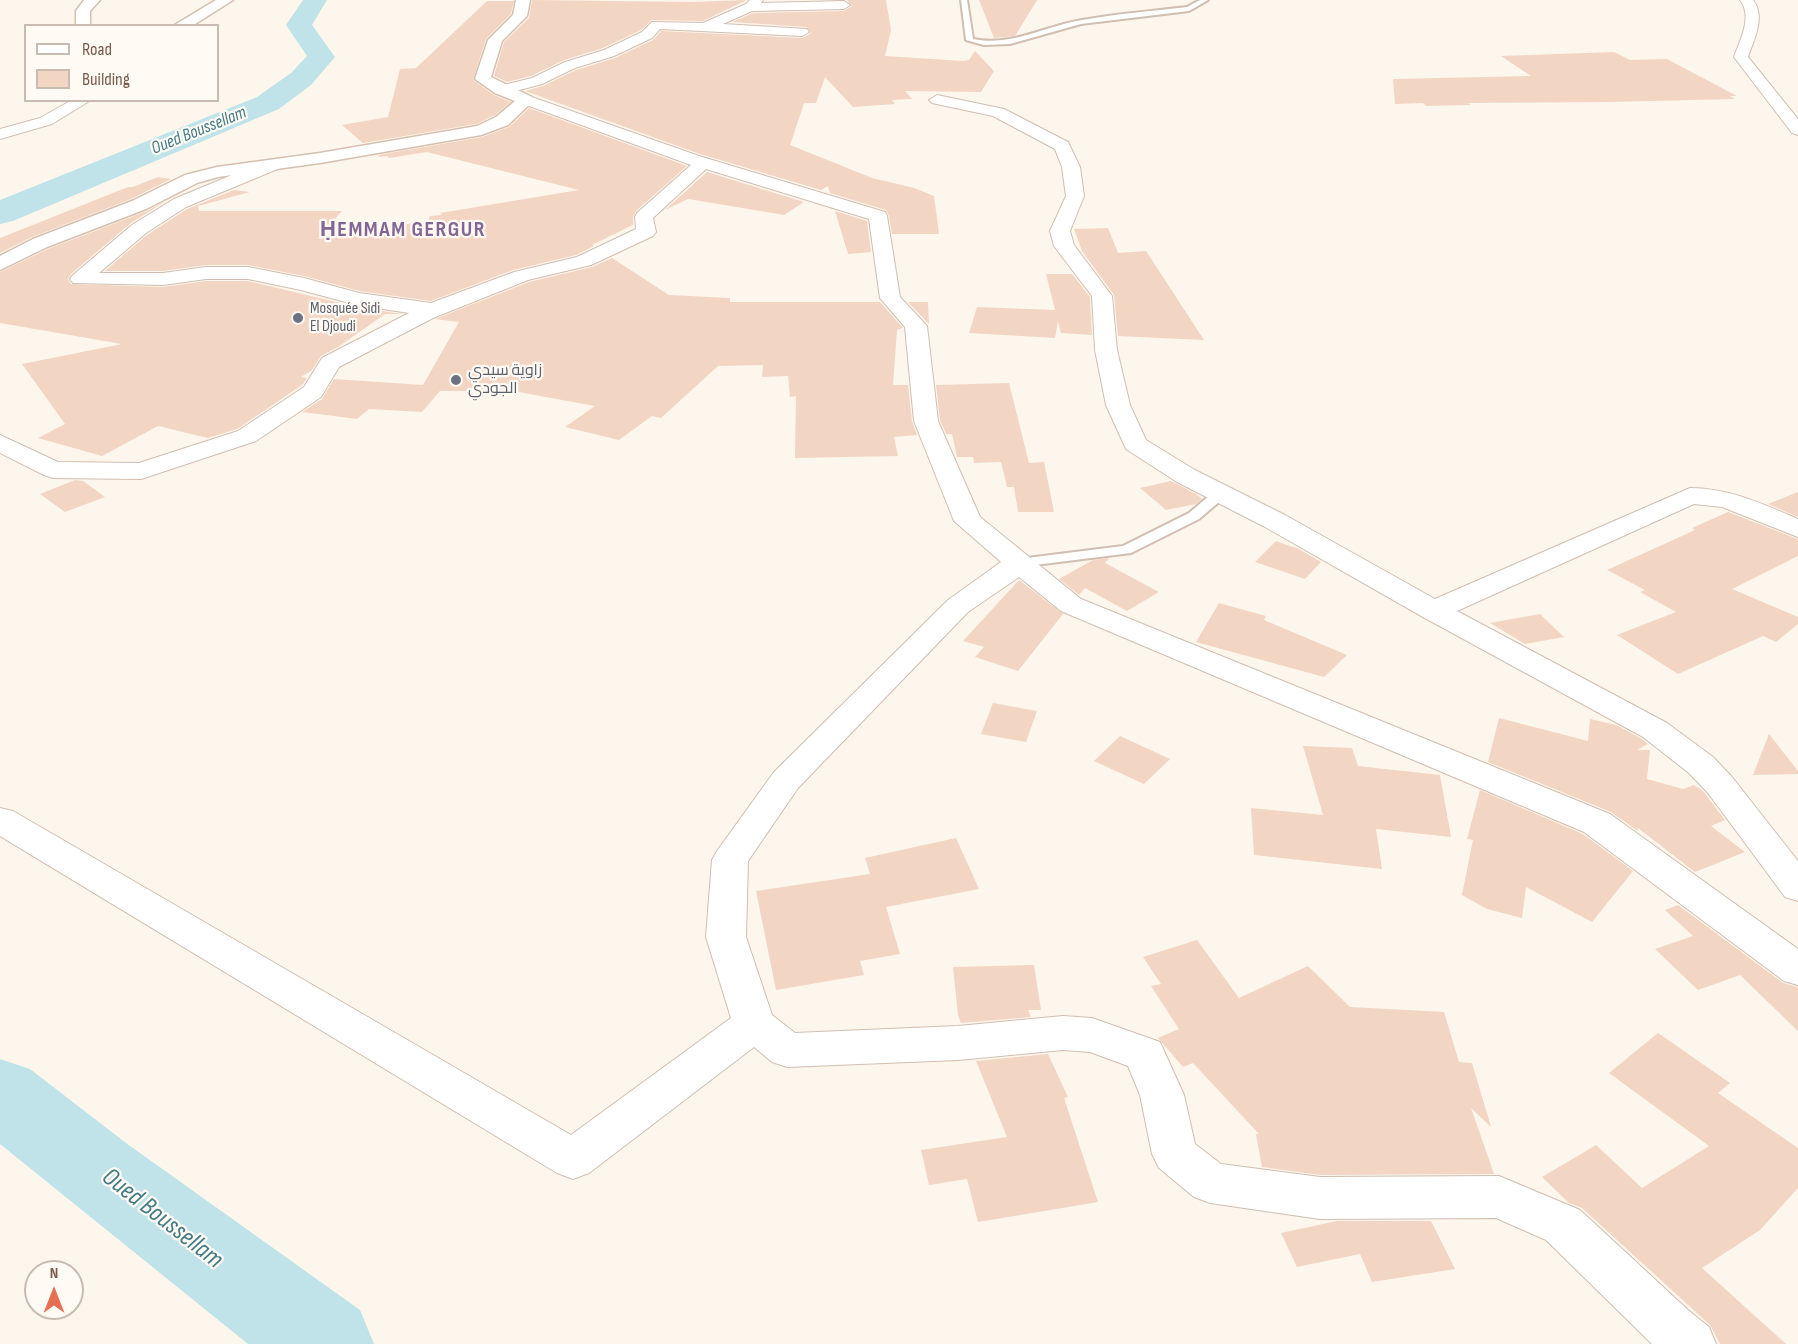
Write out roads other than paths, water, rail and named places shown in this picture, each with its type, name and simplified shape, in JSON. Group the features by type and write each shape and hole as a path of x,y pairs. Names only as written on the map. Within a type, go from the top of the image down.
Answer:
{"street":[{"path":"83,24 81,13 87,3 93,0"},
{"path":"185,24 198,19 207,8 225,0"},
{"path":"523,0 520,16 495,40 483,79 514,95 703,164 878,216 890,298 916,326 926,421 968,521 1071,605 1597,823 1798,970"},
{"path":"1746,0 1750,4 1752,27 1741,57 1798,130"},
{"path":"705,27 754,4 844,5"},
{"path":"0,264 40,243 139,206 191,179 217,172 481,130 502,121 514,95 537,81 570,65 609,53 647,35 657,25 802,32"},
{"path":"937,100 998,112 1062,146 1071,167 1075,196 1060,231 1064,246 1102,296 1106,350 1119,405 1135,444 1186,476 1275,521 1434,611 1629,715 1678,747 1707,772 1738,806 1798,887"},
{"path":"0,134 46,121 80,102"},
{"path":"274,164 180,203 139,229 80,279 163,279 207,273 248,273 304,284 357,299 434,310"},
{"path":"0,443 53,470 141,471 247,436 313,392 330,363 434,310 521,276 584,261 646,232 644,216 703,164"},
{"path":"1434,611 1690,496 1728,500 1798,529"},
{"path":"1019,563 958,606 786,780 729,860 726,937 753,1024 787,1050 958,1043 1063,1033 1092,1035 1145,1054 1162,1095 1175,1154 1210,1183 1320,1198 1499,1197 1563,1225 1670,1327 1691,1344"},
{"path":"0,820 573,1159 753,1024"}],"lane":[{"path":"964,0 968,14 968,37 970,40 984,43 1010,42 1080,22 1196,6 1205,0"},
{"path":"1019,563 1126,550 1194,516 1221,493"}],"waterway":[{"name":"Oued Boussellam","path":"0,213 268,103 301,79 321,57 299,25 315,0"},
{"name":"Oued Boussellam","path":"0,1094 95,1170 325,1344"}],"place":[{"name":"Mosquée Sidi El Djoudi","path":"298,318"},
{"name":"زاوية سيدي الجودي","path":"456,380"}],"district":[{"name":"ḤEMMAM GERGUR","path":"403,230"}]}
